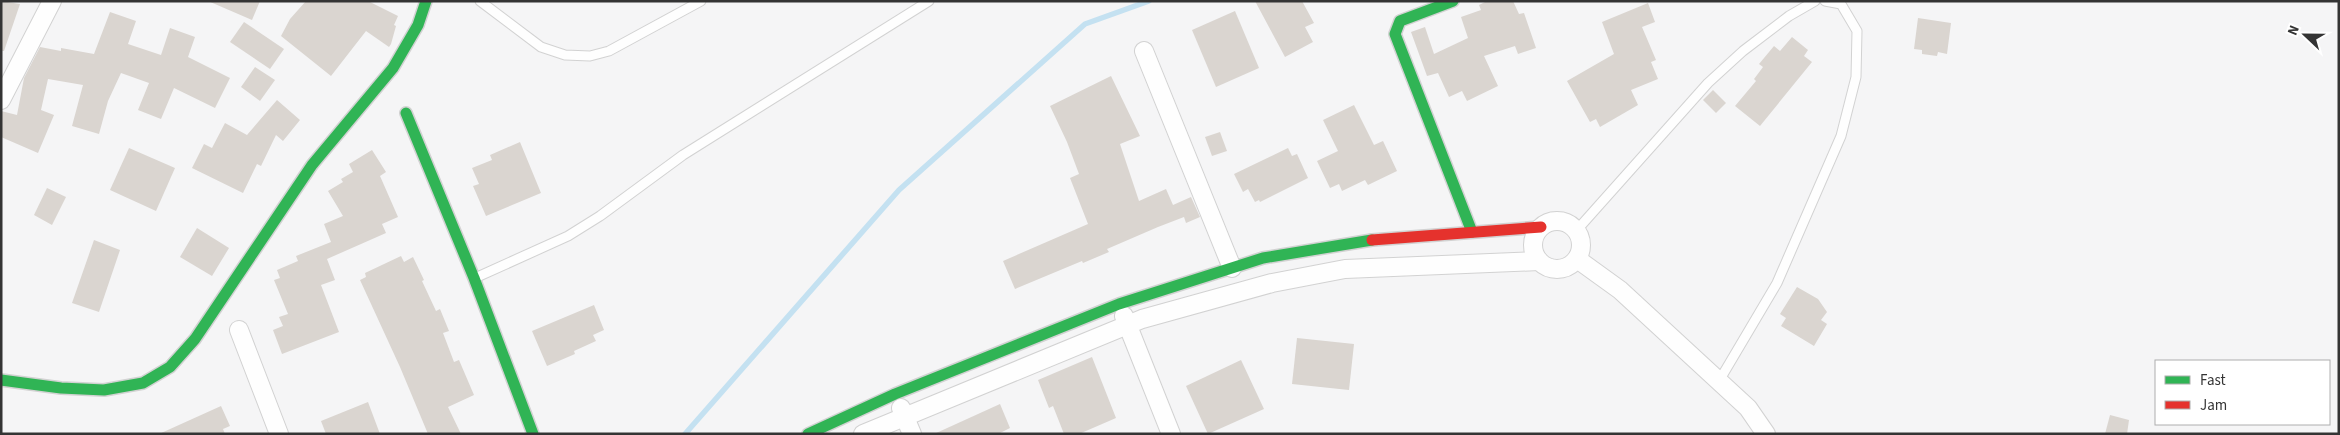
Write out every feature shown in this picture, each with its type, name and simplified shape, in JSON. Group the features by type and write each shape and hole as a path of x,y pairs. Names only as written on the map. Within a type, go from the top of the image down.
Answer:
{"street":[{"path":"1,100 52,1"},
{"path":"1,380 94,390 114,389 140,384 159,375 176,360 195,339 315,160 393,68 410,42 422,17 426,1"},
{"path":"1453,1 1400,21 1396,27 1395,34 1472,232"},
{"path":"1144,51 1232,268"},
{"path":"406,112 474,278 533,434"},
{"path":"808,434 895,394 1119,304 1263,258 1376,239 1541,227 1553,221 1566,223 1576,231 1580,240 1581,250 1577,259 1566,267 1553,269 1539,261 1534,252 1533,239 1541,227"},
{"path":"1577,259 1620,290 1719,381 1748,408 1766,434"},
{"path":"863,434 1142,319 1272,284 1345,269 1539,261"},
{"path":"1119,304 1171,434"},
{"path":"238,330 278,434"},
{"path":"895,394 912,434"}],"lane":[{"path":"480,1 541,47 565,55 590,56 610,51 701,1"},
{"path":"474,278 568,236 600,216 683,155 929,1"},
{"path":"1576,231 1708,82 1743,51 1788,16 1814,1"},
{"path":"1719,381 1777,283 1841,136 1856,76 1857,31 1841,4 1825,1"}],"building":[{"path":"1,1 20,4 4,51 1,51"},
{"path":"208,1 260,1 252,20"},
{"path":"306,1 368,1 398,16 394,25 396,26 391,44 389,47 366,31 331,76 281,36 290,19"},
{"path":"1255,1 1302,1 1314,23 1305,27 1313,42 1285,57"},
{"path":"1487,1 1513,1 1519,14 1524,13 1536,48 1518,54 1515,46 1484,56 1498,86 1467,101 1462,91 1449,97 1438,73 1427,76 1411,32 1425,27 1434,54 1468,38 1461,17 1481,10 1479,5"},
{"path":"1648,3 1655,22 1642,27 1656,60 1651,62 1658,79 1631,90 1638,105 1600,127 1596,119 1590,122 1567,81 1614,54 1602,22"},
{"path":"1235,11 1259,68 1216,87 1192,30"},
{"path":"110,12 136,21 128,44 161,55 170,28 195,37 188,57 230,78 215,108 174,88 161,119 138,110 149,83 121,73 108,101 99,134 72,126 83,85 48,79 41,110 54,115 38,153 1,137 1,111 17,115 24,78 40,47 61,51 61,48 94,54"},
{"path":"1918,18 1951,23 1947,54 1938,52 1937,56 1922,54 1922,50 1914,49"},
{"path":"244,22 284,49 270,69 230,42"},
{"path":"1792,37 1808,50 1804,56 1812,62 1760,126 1735,106 1756,81 1754,79 1763,67 1759,64 1774,46 1780,51"},
{"path":"255,67 275,80 260,101 241,87"},
{"path":"1111,76 1140,136 1120,144 1139,201 1166,189 1173,205 1191,197 1200,217 1186,223 1184,217 1158,227 1107,249 1109,252 1083,263 1082,261 1015,289 1003,261 1088,224 1070,178 1079,174 1067,142 1050,106"},
{"path":"1713,90 1726,103 1716,113 1703,100"},
{"path":"277,100 300,120 283,141 276,135 261,166 257,164 243,193 192,168 204,144 212,148 225,123 247,135"},
{"path":"1354,105 1374,145 1383,141 1397,171 1368,185 1365,180 1342,191 1339,184 1330,188 1317,161 1338,151 1323,120"},
{"path":"1220,132 1227,151 1212,156 1205,137"},
{"path":"520,142 541,193 486,216 473,186 479,184 472,168 492,160 490,155"},
{"path":"129,148 175,168 156,211 110,190"},
{"path":"1288,148 1292,156 1297,154 1308,178 1260,202 1259,200 1255,202 1248,189 1243,192 1234,174"},
{"path":"372,150 386,172 380,176 398,217 382,224 386,233 327,259 335,280 321,285 339,332 282,354 273,330 283,326 279,317 288,314 274,280 280,278 277,270 298,261 296,256 331,242 324,224 343,216 328,191 343,182 341,179 353,172 349,164"},
{"path":"47,188 66,197 52,225 34,215"},
{"path":"197,228 229,248 212,276 180,257"},
{"path":"94,240 120,250 99,312 72,303"},
{"path":"401,256 404,262 413,257 436,311 440,309 449,331 443,333 454,362 459,360 474,395 448,407 461,434 428,434 360,280 366,277 365,273"},
{"path":"1797,287 1818,299 1827,312 1821,320 1827,324 1814,346 1781,326 1786,318 1780,314"},
{"path":"594,305 604,330 593,335 596,341 574,351 575,354 547,366 532,331"},
{"path":"1297,338 1354,344 1349,390 1292,384"},
{"path":"1092,357 1116,418 1079,434 1064,434 1053,406 1049,408 1038,380"},
{"path":"1241,360 1264,409 1208,434 1186,386"},
{"path":"368,402 380,434 326,434 321,421"},
{"path":"1000,404 1010,428 998,434 934,434"},
{"path":"221,406 230,426 223,429 225,434 159,434"},
{"path":"2110,415 2129,420 2127,434 2105,434"}],"waterway":[{"path":"685,434 899,190 1085,24 1149,1"}],"traffic: fast":[{"path":"1,380 61,388 104,390 143,383 170,367 195,339 312,165 393,68 418,25 426,1"},
{"path":"1453,1 1400,21 1395,34 1472,232"},
{"path":"406,113 474,278 533,434"},
{"path":"808,434 895,394 1119,304 1263,258 1372,240"}],"traffic: jam":[{"path":"1372,240 1541,227"}]}
